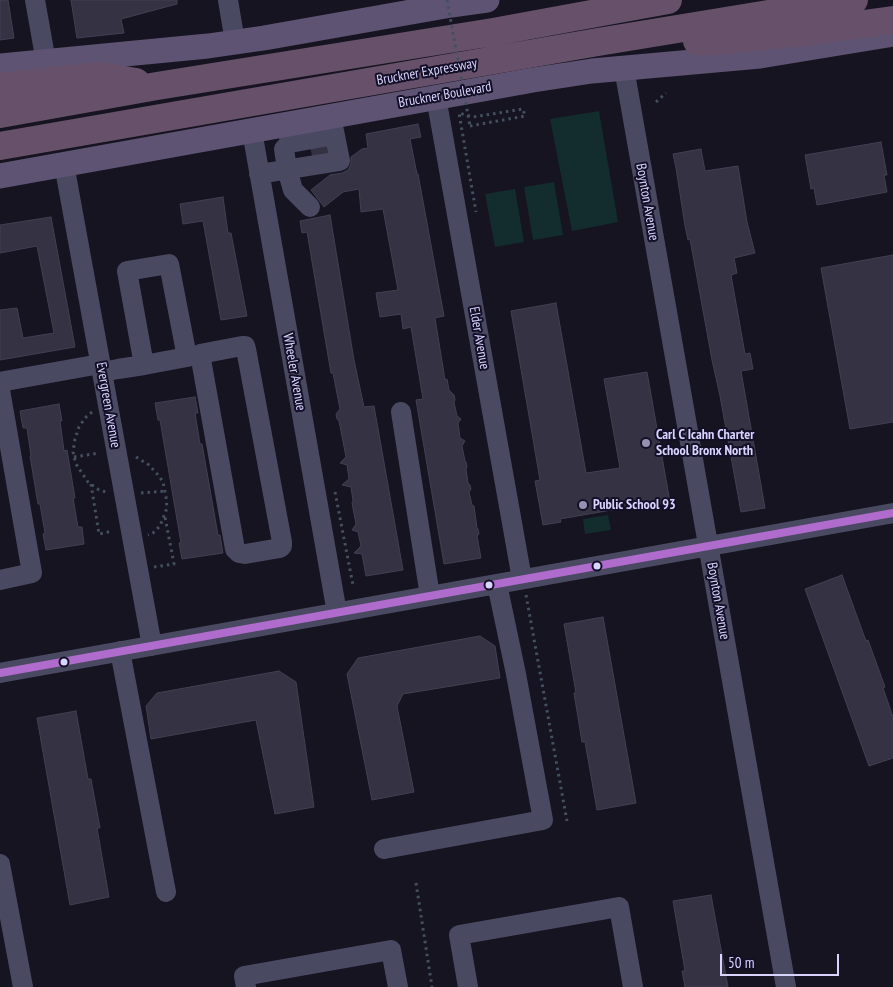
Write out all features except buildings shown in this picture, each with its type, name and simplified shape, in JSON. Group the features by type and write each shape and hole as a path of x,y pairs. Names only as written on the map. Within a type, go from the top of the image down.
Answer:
{"highway":[{"name":"Bruckner Expressway","path":"0,114 157,86 493,32 668,0"},
{"name":"Bruckner Expressway","path":"0,146 598,42 854,0"},
{"path":"598,42 715,41 893,20"},
{"path":"0,87 100,76 157,86"}],"main road":[{"path":"0,66 208,46 418,5 487,0"},
{"name":"Bruckner Boulevard","path":"0,176 252,130 310,146 436,97 564,75 760,56 893,34"}],"street":[{"path":"35,0 46,62"},
{"path":"228,0 235,42"},
{"name":"Boynton Avenue","path":"624,68 786,987"},
{"name":"Elder Avenue","path":"436,97 522,579"},
{"name":"Wheeler Avenue","path":"252,130 336,613"},
{"path":"260,174 310,146"},
{"path":"310,146 293,190 310,207"},
{"name":"Evergreen Avenue","path":"64,164 152,646"},
{"path":"0,382 101,368 144,365 194,356 242,346 245,346 282,542 280,548 245,554 238,553 235,549 194,356 169,264 127,271 144,365"},
{"path":"0,390 32,574 0,580"},
{"path":"401,412 430,596"},
{"path":"0,673 893,513"},
{"path":"384,849 543,820 497,584"},
{"path":"120,651 166,892"},
{"path":"0,864 24,987"},
{"path":"468,987 459,935 619,907 633,987"},
{"path":"246,987 244,976 391,950 398,987"}],"path":[{"path":"447,0 470,126 525,116 523,109 473,117 459,113"},
{"path":"656,102 666,94"},
{"path":"92,412 79,427 73,452 76,464 82,475 90,484 106,492"},
{"path":"74,457 100,453"},
{"path":"133,455 143,460 160,476 165,491 167,508 164,516 160,526 148,536"},
{"path":"90,484 99,534 113,531"},
{"path":"140,493 165,491"},
{"path":"154,567 174,564 164,516"},
{"path":"522,579 567,821"},
{"path":"416,883 432,987"}],"green space":[{"path":"599,111 618,222 572,231 550,119"},
{"path":"554,182 563,235 533,240 524,187"},
{"path":"515,189 524,242 495,247 485,194"},
{"path":"608,515 611,530 585,534 583,519"}],"tunnel":[{"path":"319,141 322,155"}],"transit line":[{"path":"0,673 893,513"}],"place":[{"name":"Carl C Icahn Charter School Bronx North","path":"646,443"},
{"name":"Public School 93","path":"583,505"}]}
